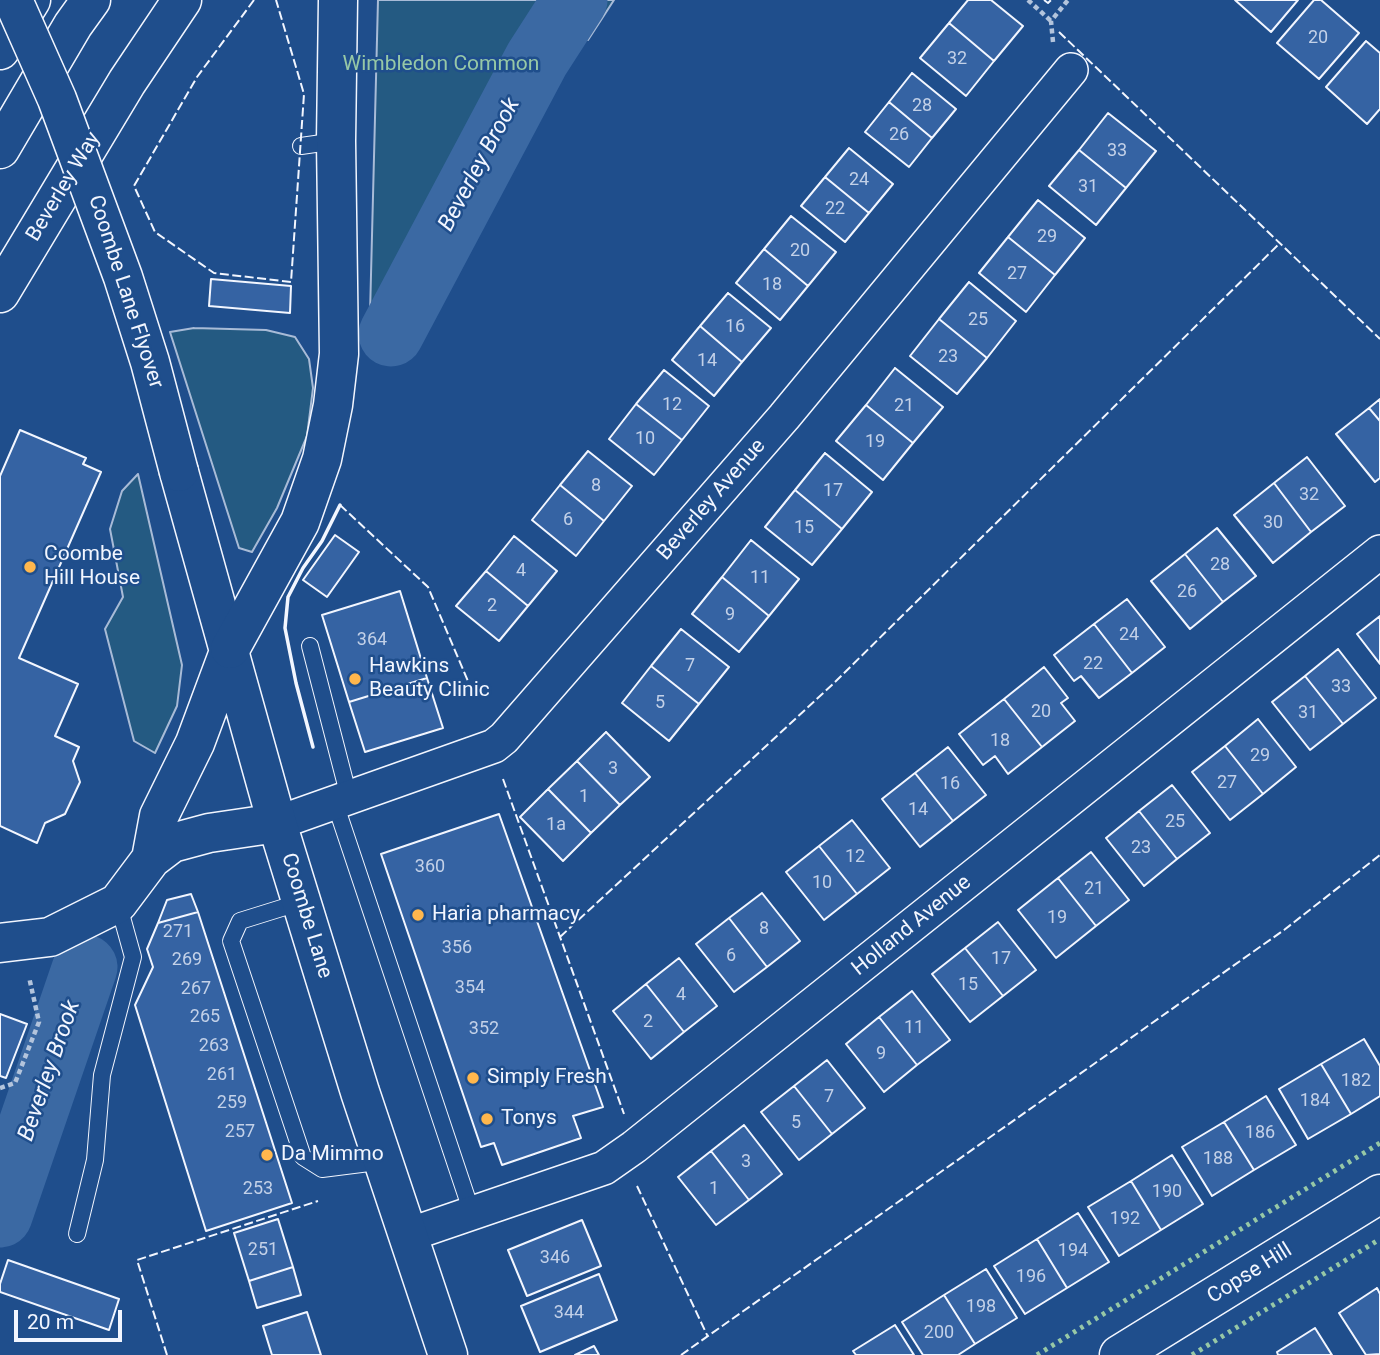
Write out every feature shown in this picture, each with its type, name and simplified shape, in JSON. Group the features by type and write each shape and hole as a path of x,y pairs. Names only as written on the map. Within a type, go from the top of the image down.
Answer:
{"main road":[{"name":"Coombe Lane Flyover","path":"13,0 57,99 123,277 150,362 179,472"},
{"path":"0,26 22,0"},
{"path":"0,50 31,0"},
{"path":"0,149 73,25 91,0"},
{"name":"Beverley Way","path":"0,293 127,82 182,0"},
{"path":"151,859 159,816 195,743 230,649 300,522 322,459 333,405 339,354 319,144 338,0"},
{"name":"Coombe Lane","path":"179,472 301,902 360,1093 448,1355"},
{"path":"0,943 50,937 118,903 151,859 172,843 189,837 277,823"},
{"name":"Copse Hill","path":"1119,1355 1380,1194"}],"street":[{"name":"Beverley Avenue","path":"277,823 494,746 504,738 785,417 1061,60"},
{"name":"Holland Avenue","path":"408,1235 604,1168 634,1147 1380,552"}],"lane":[{"path":"310,646 342,800 472,1213"},
{"path":"301,902 240,921 231,941 303,1157 323,1169 384,1161"},
{"path":"78,1234 95,1160 102,1075 133,957 118,903"}],"path":[{"path":"1028,0 1052,21 1061,60"},
{"path":"1052,21 1068,0"},
{"path":"0,1088 15,1083 39,1022 28,972"}],"green space":[{"name":"Wimbledon Common","path":"378,0 614,0 588,40 546,14 370,314"},
{"path":"194,328 266,330 295,337 309,359 313,388 307,436 277,508 252,552 239,548 170,332"},
{"path":"138,474 182,665 177,706 155,753 134,741 105,629 123,597 110,529 122,491"}],"building":[{"path":"968,0 991,0 1023,26 994,61 949,23"},
{"path":"1235,0 1298,0 1271,32"},
{"path":"1314,0 1321,0 1359,33 1319,79 1277,43"},
{"path":"949,23 994,61 966,96 920,58"},
{"path":"1366,41 1380,53 1380,109 1367,124 1326,87"},
{"path":"912,73 956,109 932,138 889,102"},
{"path":"889,102 932,138 909,167 865,132"},
{"path":"1108,113 1156,151 1126,188 1079,150"},
{"path":"849,148 893,184 869,213 825,177"},
{"path":"1079,150 1126,188 1096,225 1049,186"},
{"path":"825,177 869,213 845,242 801,206"},
{"path":"1038,200 1085,238 1055,275 1008,237"},
{"path":"791,216 836,252 808,286 764,249"},
{"path":"1008,237 1055,275 1026,312 979,273"},
{"path":"764,249 808,286 780,320 736,283"},
{"path":"211,279 291,286 290,313 209,306"},
{"path":"969,282 1016,321 987,358 939,319"},
{"path":"728,293 771,328 742,362 700,326"},
{"path":"939,319 987,358 957,394 910,356"},
{"path":"700,326 742,362 714,396 672,360"},
{"path":"895,368 943,407 913,443 866,405"},
{"path":"664,370 709,406 682,440 636,404"},
{"path":"1380,399 1380,421 1369,408"},
{"path":"636,404 682,440 654,475 609,439"},
{"path":"866,405 913,443 883,480 836,441"},
{"path":"1369,408 1380,421 1380,478 1375,482 1336,434"},
{"name":"Coombe Hill House","path":"20,430 86,458 83,464 101,472 19,658 78,684 55,736 79,747 73,761 80,782 65,814 45,823 37,843 0,826 0,476"},
{"path":"588,451 632,486 604,521 560,485"},
{"path":"825,453 872,492 842,529 795,490"},
{"path":"1307,457 1345,506 1311,532 1274,483"},
{"path":"1274,483 1311,532 1273,563 1234,515"},
{"path":"560,485 604,521 576,556 532,520"},
{"path":"795,490 842,529 812,565 765,527"},
{"path":"1217,528 1256,576 1223,602 1185,554"},
{"path":"335,535 359,552 327,597 303,580"},
{"path":"514,536 557,571 528,606 486,571"},
{"path":"751,540 799,579 769,616 722,577"},
{"path":"1185,554 1223,602 1190,629 1151,581"},
{"path":"486,571 528,606 499,641 456,606"},
{"path":"722,577 769,616 739,652 692,614"},
{"path":"400,591 427,678 349,702 322,615"},
{"path":"1127,599 1165,647 1132,673 1094,624"},
{"path":"1380,616 1380,664 1357,634"},
{"path":"1094,624 1132,673 1099,698 1081,676 1074,681 1054,655"},
{"path":"681,629 729,667 699,704 651,666"},
{"path":"1338,649 1376,698 1343,724 1305,676"},
{"path":"651,666 699,704 669,741 622,703"},
{"path":"1044,667 1068,698 1061,703 1075,721 1042,747 1004,699"},
{"path":"1305,676 1343,724 1310,750 1272,702"},
{"path":"427,678 443,728 365,752 349,702"},
{"path":"1004,699 1042,747 1008,774 995,756 983,765 959,734"},
{"path":"1258,719 1296,767 1263,794 1225,746"},
{"path":"606,732 650,777 620,805 577,761"},
{"path":"1225,746 1263,794 1230,820 1192,772"},
{"path":"948,747 986,795 953,821 915,773"},
{"path":"577,761 620,805 591,833 548,789"},
{"path":"915,773 953,821 920,847 882,799"},
{"path":"1172,785 1210,833 1177,859 1139,811"},
{"path":"548,789 591,833 563,861 520,817"},
{"path":"1139,811 1177,859 1144,886 1106,838"},
{"path":"499,814 603,1107 573,1116 581,1138 502,1165 494,1143 481,1147 381,854"},
{"path":"852,820 890,868 857,894 819,846"},
{"path":"819,846 857,894 824,920 786,872"},
{"path":"1091,852 1129,900 1096,926 1058,878"},
{"path":"1058,878 1096,926 1056,958 1018,910"},
{"path":"762,893 800,941 767,967 729,918"},
{"path":"191,894 198,912 158,923 167,900"},
{"path":"198,912 292,1203 206,1231 135,1005 153,967 147,949 158,923"},
{"path":"729,918 767,967 734,992 696,944"},
{"path":"998,922 1036,970 1003,996 965,948"},
{"path":"965,948 1003,996 970,1022 932,974"},
{"path":"679,958 717,1006 684,1032 646,984"},
{"path":"646,984 684,1032 651,1059 613,1011"},
{"path":"912,991 950,1040 917,1065 879,1017"},
{"path":"0,1014 27,1024 6,1078 0,1076"},
{"path":"879,1017 917,1065 884,1092 846,1044"},
{"path":"1364,1039 1380,1066 1380,1096 1351,1114 1321,1064"},
{"path":"827,1060 865,1108 832,1134 794,1086"},
{"path":"1321,1064 1351,1114 1308,1139 1279,1089"},
{"path":"794,1086 832,1134 799,1160 761,1112"},
{"path":"1266,1096 1296,1145 1254,1170 1224,1122"},
{"path":"1224,1122 1254,1170 1212,1196 1182,1147"},
{"path":"744,1125 782,1174 749,1200 711,1151"},
{"path":"711,1151 749,1200 716,1225 678,1177"},
{"path":"1172,1155 1203,1204 1161,1230 1131,1181"},
{"path":"1131,1181 1161,1230 1119,1256 1088,1207"},
{"path":"1078,1213 1109,1262 1067,1288 1037,1239"},
{"path":"278,1219 293,1267 249,1281 234,1233"},
{"path":"582,1220 601,1266 527,1296 508,1250"},
{"path":"1037,1239 1067,1288 1025,1314 994,1266"},
{"path":"8,1260 119,1299 109,1330 0,1292"},
{"path":"293,1267 301,1295 257,1308 249,1281"},
{"path":"986,1269 1017,1318 975,1344 944,1295"},
{"path":"599,1274 617,1320 540,1352 521,1306"},
{"path":"1377,1288 1380,1294 1380,1354 1366,1355 1339,1313"},
{"path":"944,1295 975,1344 958,1355 923,1355 902,1322"},
{"path":"307,1312 321,1355 272,1355 263,1326"},
{"path":"895,1325 914,1355 856,1355 853,1351"},
{"path":"1315,1328 1332,1355 1278,1355 1277,1352"},
{"path":"594,1346 599,1355 575,1355"}],"waterway":[{"name":"Beverley Brook","path":"391,334 537,59 575,0"},
{"name":"Beverley Brook","path":"0,1215 85,967"}],"hedge":[{"path":"1037,1355 1380,1143"},
{"path":"1192,1355 1380,1239"}],"fence":[{"path":"254,0 197,77 134,186 155,232 214,273 291,282 304,94 276,0"},
{"path":"1044,0 1048,3 1051,0"},
{"path":"1059,32 1380,339"},
{"path":"560,937 833,684 1280,243"},
{"path":"340,505 428,587 473,693"},
{"path":"503,779 624,1114"},
{"path":"681,1355 1284,930 1380,855"},
{"path":"637,1186 708,1337"},
{"path":"167,1355 137,1260 318,1201"}],"wall":[{"path":"313,747 285,628 288,597 340,505"}],"place":[{"name":"Coombe Hill House","path":"30,567"},
{"name":"Hawkins Beauty Clinic","path":"355,679"},
{"name":"Haria pharmacy","path":"418,915"},
{"name":"Simply Fresh","path":"473,1078"},
{"name":"Tonys","path":"487,1119"},
{"name":"Da Mimmo","path":"267,1155"}]}
